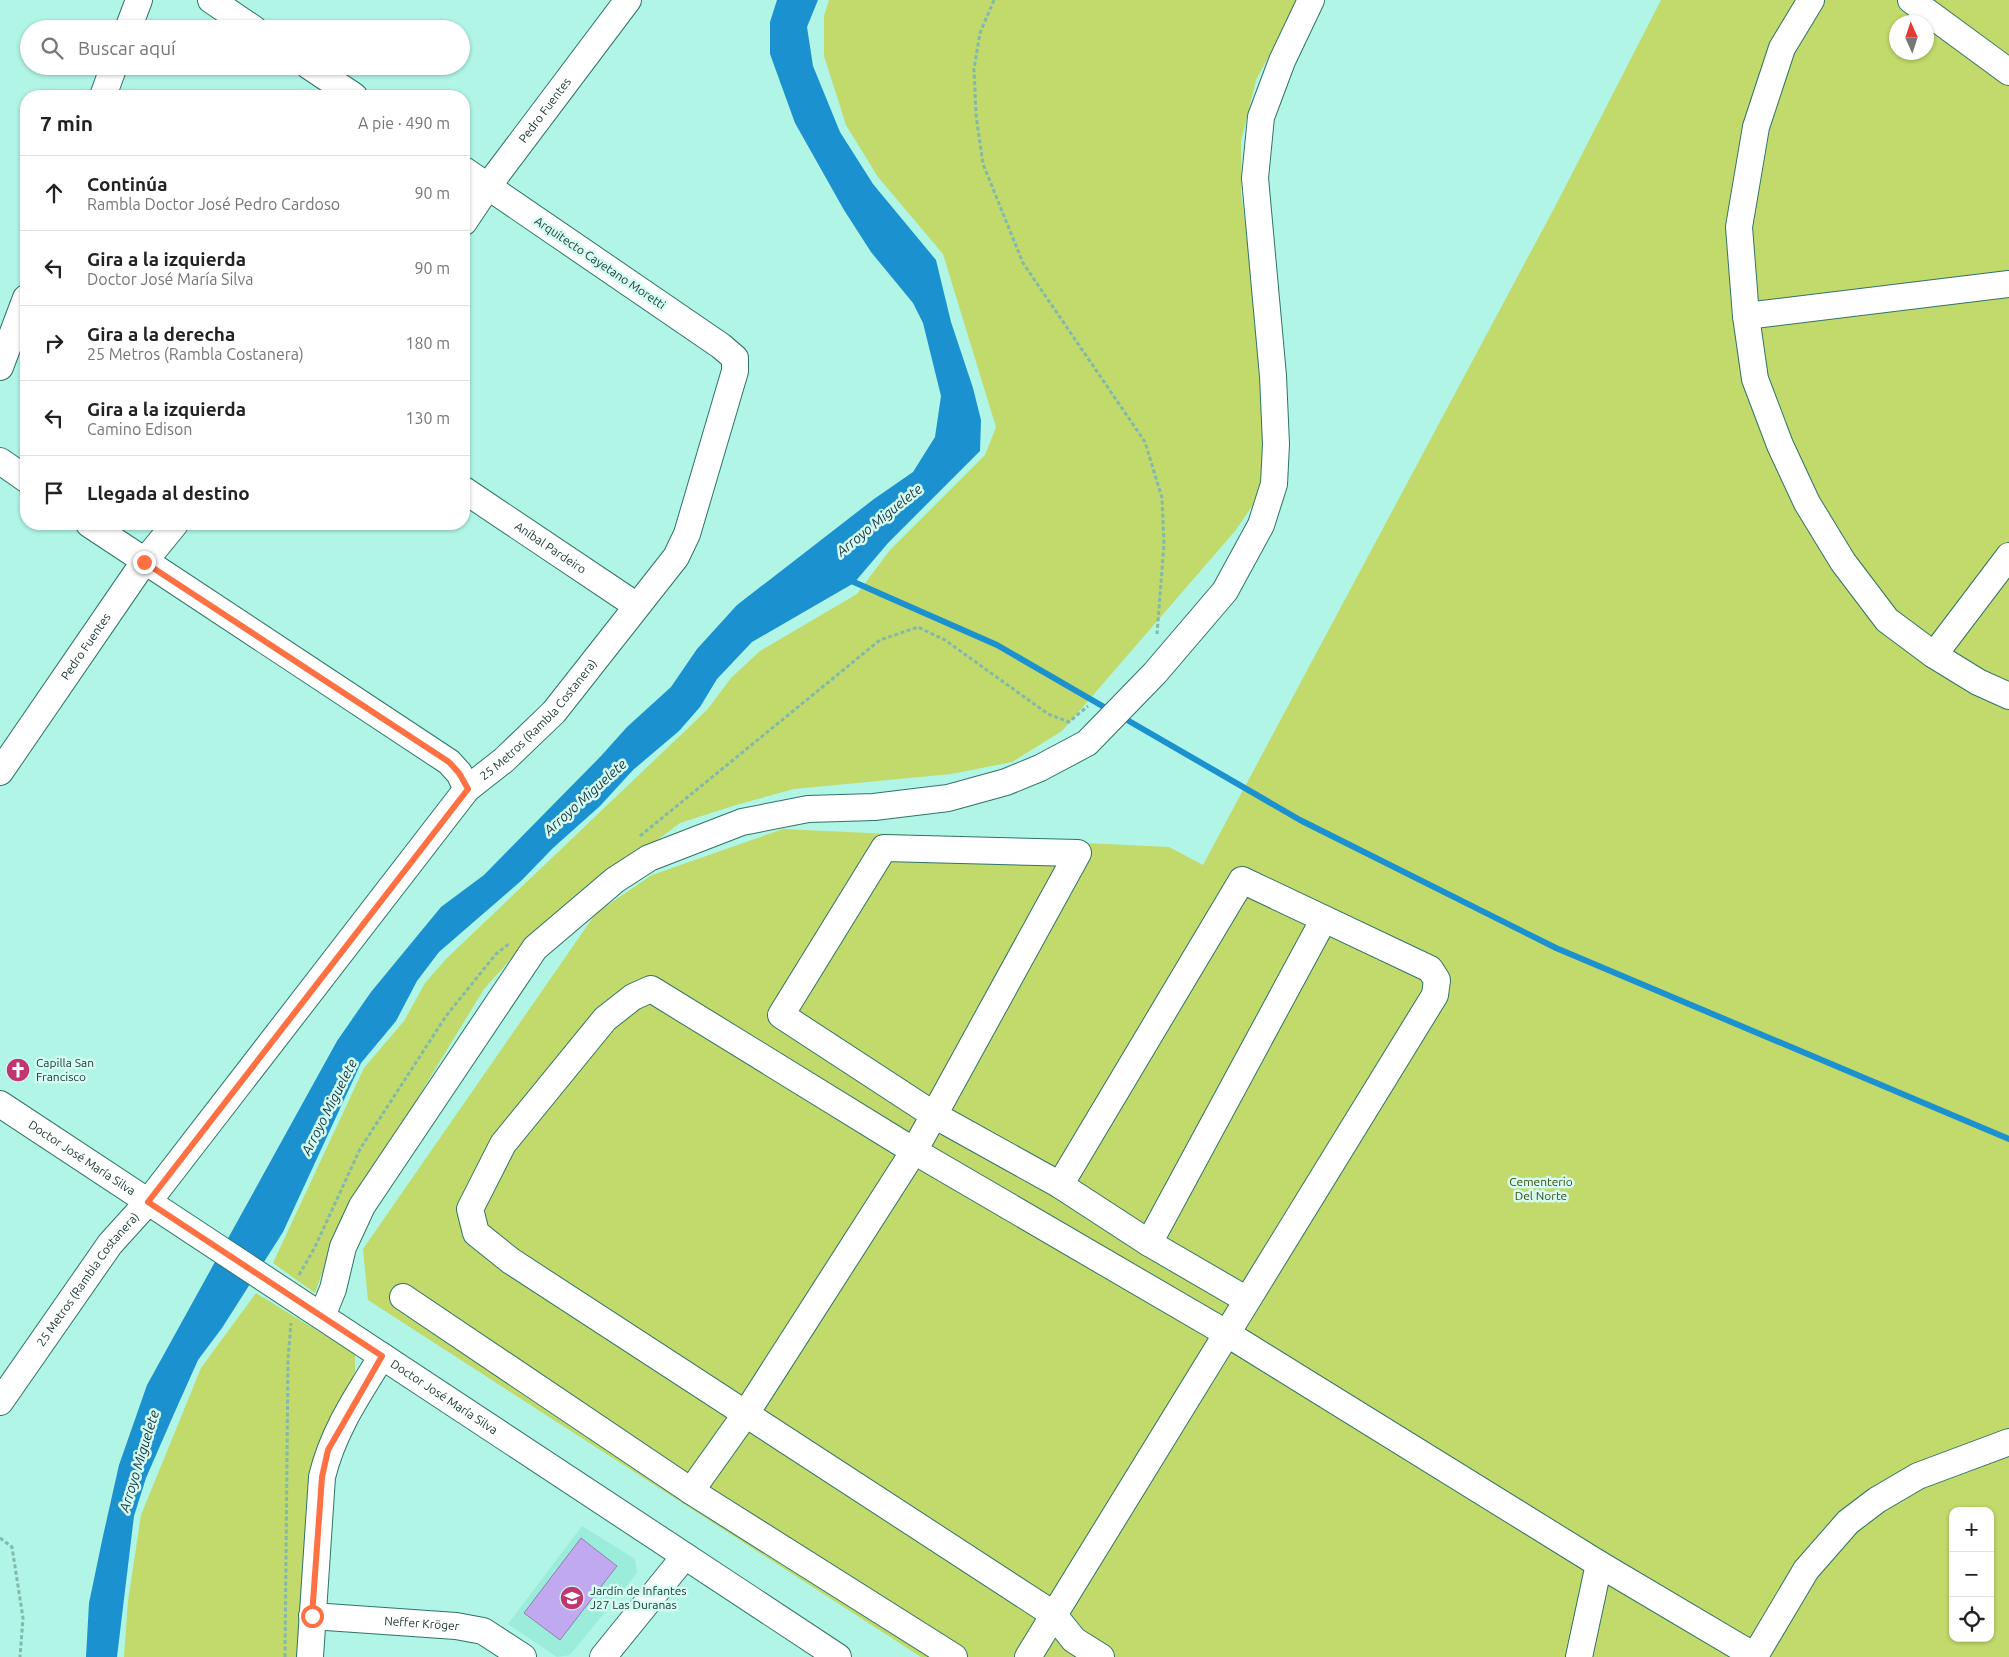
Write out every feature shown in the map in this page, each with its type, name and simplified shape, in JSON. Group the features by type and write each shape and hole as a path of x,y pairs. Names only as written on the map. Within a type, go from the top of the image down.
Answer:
{"street":[{"path":"131,20 139,0"},
{"path":"211,0 241,20"},
{"name":"Pedro Fuentes","path":"470,213 488,186 628,0"},
{"path":"322,1316 333,1289 343,1248 362,1206 535,948 615,880 649,858 742,822 808,809 874,807 948,798 1006,782 1040,768 1087,743 1155,673 1225,590 1262,525 1274,484 1276,444 1273,376 1255,178 1261,117 1282,61 1311,0"},
{"path":"1811,0 1782,48 1756,127 1739,226 1746,316 1756,379 1780,445 1807,503 1843,562 1887,620 1934,654 1978,682 2009,696"},
{"path":"1911,0 2009,72"},
{"path":"105,90 111,75"},
{"path":"322,75 345,90"},
{"name":"Arquitecto Cayetano Moretti","path":"470,174 721,346 734,358"},
{"path":"1746,316 2009,284"},
{"path":"0,367 20,314"},
{"name":"25 Metros (Rambla Costanera)","path":"0,1402 110,1244 148,1202 468,789 504,760 554,712 676,558 686,534 735,371 734,358"},
{"path":"0,461 20,476"},
{"name":"Aníbal Pardeiro","path":"470,494 637,606"},
{"path":"99,530 144,562 449,762 459,773 468,789"},
{"name":"Pedro Fuentes","path":"0,772 144,562 170,530"},
{"path":"1934,654 2009,556"},
{"path":"691,1491 745,1415 914,1152 934,1115 1078,853 884,848 781,1015 934,1115 1060,1186 1149,1243 1247,1300"},
{"path":"1028,1657 1435,995 1436,980 1430,969 1242,880 1060,1186"},
{"path":"1149,1243 1324,919"},
{"path":"1101,1657 1074,1640 1053,1614 511,1261 476,1233 470,1209 503,1144 605,1019 633,997 651,989 914,1152 1226,1333 1599,1564 1755,1656 1806,1570 1848,1522 1877,1500 1918,1476 2009,1442"},
{"name":"Doctor José María Silva","path":"0,1104 148,1202 185,1224 838,1657"},
{"path":"402,1297 691,1491 954,1657"},
{"path":"310,1657 322,1477 328,1450 382,1356"},
{"path":"603,1657 685,1556"},
{"path":"1578,1657 1599,1564"},
{"name":"Neffer Kröger","path":"312,1616 456,1626 483,1631 523,1657"}],"path":[{"path":"994,0 980,33 974,69 976,115 983,164 1023,263 1145,442 1162,498 1164,544 1158,633 1154,640"},
{"path":"639,837 880,640 918,627 946,640 1048,714 1069,722 1087,708"},
{"path":"285,1657 288,1369 295,1281 314,1249 360,1149 446,1016 496,954 511,942"},
{"path":"0,1538 12,1547 23,1618 20,1657"}],"shaded area":[{"name":"Jardín de Infantes J27 Las Duranas","path":"582,1526 635,1559 637,1573 570,1655 557,1657 508,1624"}],"green space":[{"path":"829,0 1299,0 1256,80 1241,141 1241,192 1275,458 1257,499 1235,531 1062,731 1012,762 951,774 794,789 680,823 535,932 484,989 336,1232 315,1293 273,1263 364,1068 404,1021 425,983 447,958 707,710 731,678 760,651 857,594 890,550 985,455 996,427 943,254 878,177 846,125 824,56 824,16"},
{"name":"Cementerio Del Norte","path":"1661,0 2009,0 2009,1657 921,1657 368,1300 363,1249 596,913 652,875 783,829 1169,847 1203,865 1558,201"},
{"path":"256,1293 355,1354 355,1372 308,1475 298,1657 124,1657 128,1601 141,1515 201,1368"}],"water":[{"name":"Arroyo Miguelete","path":"777,0 818,0 807,27 813,66 840,132 873,184 936,260 951,322 973,388 981,420 980,451 888,543 854,583 752,642 717,679 700,707 679,731 633,770 600,806 553,848 522,880 439,952 417,981 396,1021 361,1063 283,1232 222,1328 198,1360 146,1478 134,1516 117,1657 86,1657 89,1603 103,1536 119,1465 147,1385 337,1041 371,992 441,907 484,875 627,727 671,687 697,649 737,605 874,499 913,472 935,437 941,396 923,323 913,303 871,252 844,210 795,123 770,54 770,22"}],"building":[{"path":"581,1538 617,1566 560,1640 524,1613"}],"waterway":[{"path":"847,579 997,645 1111,711"},
{"path":"1122,717 1300,820 1556,948 2009,1139"}],"place":[{"name":"Capilla San Francisco","path":"18,1070"},
{"name":"Jardín de Infantes J27 Las Duranas","path":"572,1598"}],"route":[{"path":"144,562 449,762 459,773 468,789 197,1136 148,1202 185,1224 382,1356 340,1426 328,1450 322,1477 318,1515 312,1616"}]}
